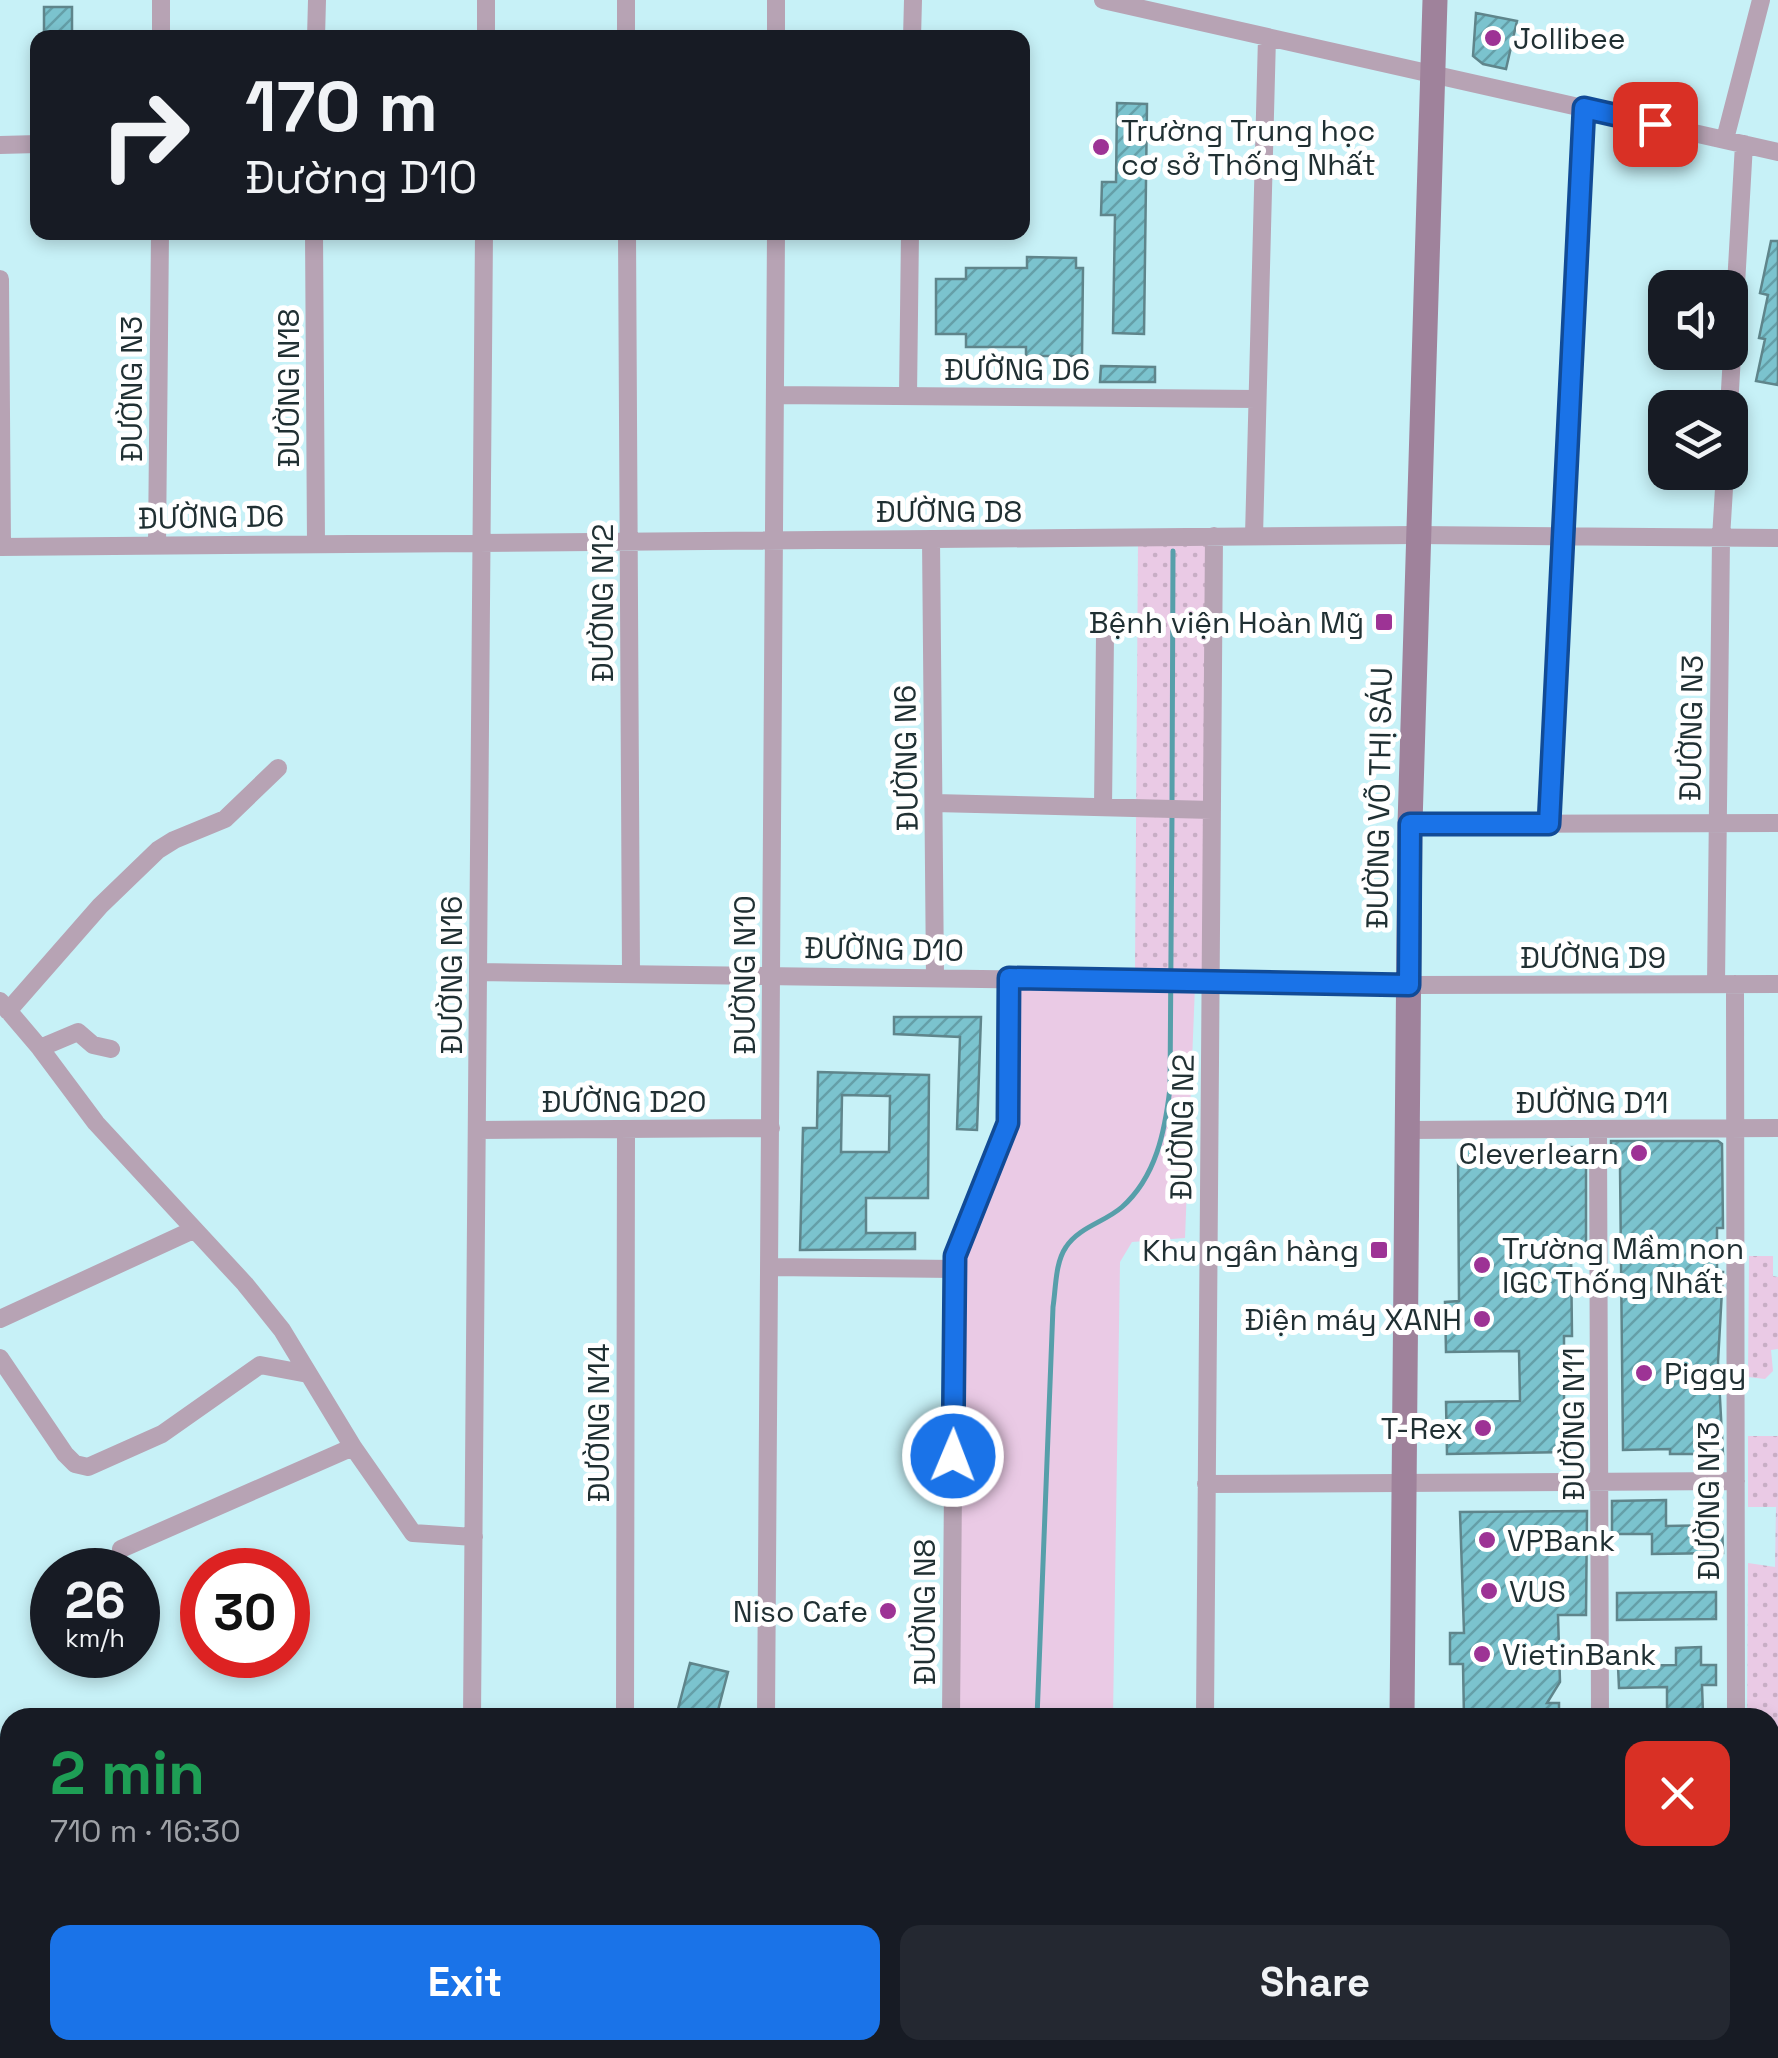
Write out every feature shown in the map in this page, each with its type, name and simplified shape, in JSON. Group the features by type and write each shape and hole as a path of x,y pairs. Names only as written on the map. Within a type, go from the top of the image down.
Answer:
{"main road":[{"name":"ĐƯỜNG VÕ THỊ SÁU","path":"1402,1708 1410,824 1435,0"}],"street":[{"path":"161,0 161,30"},
{"path":"316,30 317,0"},
{"path":"486,0 486,30"},
{"path":"626,0 626,30"},
{"path":"776,0 776,30"},
{"path":"912,30 913,0"},
{"path":"1103,0 1778,152"},
{"path":"1729,390 1735,142 1761,0"},
{"path":"1254,536 1267,37"},
{"path":"1549,824 1584,108"},
{"path":"0,145 30,144"},
{"name":"ĐƯỜNG N3","path":"157,546 160,240"},
{"name":"ĐƯỜNG N18","path":"314,240 316,544"},
{"name":"ĐƯỜNG N16","path":"472,1708 484,240"},
{"name":"ĐƯỜNG N12","path":"627,240 631,974"},
{"name":"ĐƯỜNG N10","path":"766,1708 776,240"},
{"path":"908,396 910,240"},
{"path":"0,279 1,548"},
{"name":"ĐƯỜNG D6","path":"776,395 1258,399"},
{"name":"ĐƯỜNG N3","path":"1724,490 1716,823 1726,984"},
{"name":"ĐƯỜNG D8","path":"482,542 1416,535 1778,538"},
{"name":"ĐƯỜNG N2","path":"1205,1708 1214,536"},
{"name":"ĐƯỜNG N6","path":"931,538 935,977"},
{"name":"ĐƯỜNG D6","path":"1,548 482,542"},
{"path":"1104,807 1105,636"},
{"path":"278,768 225,819 158,850 4,1006 96,1123 245,1284 282,1330 353,1447 413,1532 474,1537"},
{"path":"934,803 1212,810"},
{"path":"1410,824 1778,822"},
{"name":"ĐƯỜNG D10","path":"478,972 1409,985"},
{"name":"ĐƯỜNG N8","path":"951,1708 955,1256 1008,1123 1009,978"},
{"name":"ĐƯỜNG N13","path":"1726,984 1735,1128 1736,1708"},
{"name":"ĐƯỜNG D9","path":"1409,985 1778,984"},
{"path":"40,1048 78,1032 93,1045 111,1049"},
{"name":"ĐƯỜNG D20","path":"477,1130 770,1128"},
{"name":"ĐƯỜNG D11","path":"1407,1130 1778,1128"},
{"name":"ĐƯỜNG N14","path":"626,1129 626,1708"},
{"name":"ĐƯỜNG N11","path":"1598,1130 1600,1708"},
{"path":"0,1319 194,1230"},
{"path":"770,1267 955,1269"},
{"path":"0,1358 65,1454 75,1464 88,1467 162,1434 260,1365 308,1374"},
{"path":"124,1548 353,1447"},
{"path":"1206,1484 1736,1481"}],"shaded area":[{"path":"1208,540 1213,974 1135,972 1138,541"},
{"path":"1015,985 1195,986 1185,1238 1132,1242 1120,1262 1113,1708 958,1708 961,1257 1015,1124"},
{"path":"1749,1256 1773,1256 1773,1276 1778,1277 1778,1349 1771,1350 1773,1371 1765,1379 1748,1377"},
{"path":"1748,1436 1778,1436 1778,1708 1747,1708 1748,1563 1775,1567 1776,1507 1748,1507"}],"building":[{"path":"44,7 72,7 72,30 44,30"},
{"name":"Jollibee","path":"1476,13 1517,21 1506,69 1483,64 1473,56"},
{"path":"1117,103 1147,104 1144,334 1113,333 1115,215 1101,215 1102,182 1116,182"},
{"path":"1771,241 1778,241 1778,385 1756,381 1765,339 1759,338 1768,295 1760,293"},
{"path":"1027,257 1076,258 1076,268 1083,268 1082,356 1026,356 1026,347 966,347 966,334 936,334 936,279 966,279 966,268 1027,268"},
{"path":"1101,366 1155,367 1155,382 1100,382"},
{"path":"894,1017 981,1017 977,1130 957,1129 960,1037 894,1034"},
{"path":"818,1072 929,1075 928,1198 866,1198 866,1233 915,1233 915,1249 800,1250 803,1128 817,1128","holes":["842,1095 890,1096 889,1152 841,1152"]},
{"path":"1611,1141 1722,1144 1723,1228 1717,1228 1717,1272 1723,1272 1718,1362 1723,1454 1623,1450 1620,1166 1611,1166"},
{"path":"1586,1147 1586,1249 1571,1250 1572,1336 1564,1336 1564,1430 1569,1429 1570,1452 1447,1454 1446,1402 1520,1401 1519,1351 1446,1352 1445,1302 1459,1301 1458,1148"},
{"path":"1666,1500 1666,1526 1722,1525 1723,1553 1652,1554 1652,1534 1612,1534 1612,1501"},
{"path":"1587,1511 1586,1615 1558,1615 1560,1682 1547,1703 1559,1703 1559,1708 1464,1708 1463,1664 1450,1664 1450,1633 1464,1633 1460,1512"},
{"path":"1716,1592 1716,1619 1617,1620 1617,1593"},
{"path":"1701,1647 1701,1665 1716,1665 1716,1685 1702,1685 1703,1708 1667,1708 1667,1687 1619,1688 1618,1666 1676,1665 1676,1648"},
{"path":"690,1663 728,1672 719,1708 678,1708"}],"waterway":[{"path":"1172,804 1173,551"},
{"path":"1037,1708 1056,1276 1062,1253 1071,1240 1134,1195 1151,1168 1162,1137 1170,1088 1172,815"}],"place":[{"name":"Jollibee","path":"1493,38"},
{"name":"Trường Trung học cơ sở Thống Nhất","path":"1101,147"},
{"name":"Bệnh viện Hoàn Mỹ","path":"1384,622"},
{"name":"Cleverlearn","path":"1639,1153"},
{"name":"Khu ngân hàng","path":"1379,1250"},
{"name":"Trường Mầm non IGC Thống Nhất","path":"1482,1265"},
{"name":"Điện máy XANH","path":"1482,1319"},
{"name":"Piggy","path":"1644,1373"},
{"name":"T-Rex","path":"1483,1428"},
{"name":"VPBank","path":"1487,1540"},
{"name":"VUS","path":"1489,1591"},
{"name":"Niso Cafe","path":"888,1611"},
{"name":"VietinBank","path":"1482,1654"}],"route":[{"path":"953,1456 955,1256 1008,1123 1009,978 1409,985 1410,824 1549,824 1584,108 1655,124"}]}
